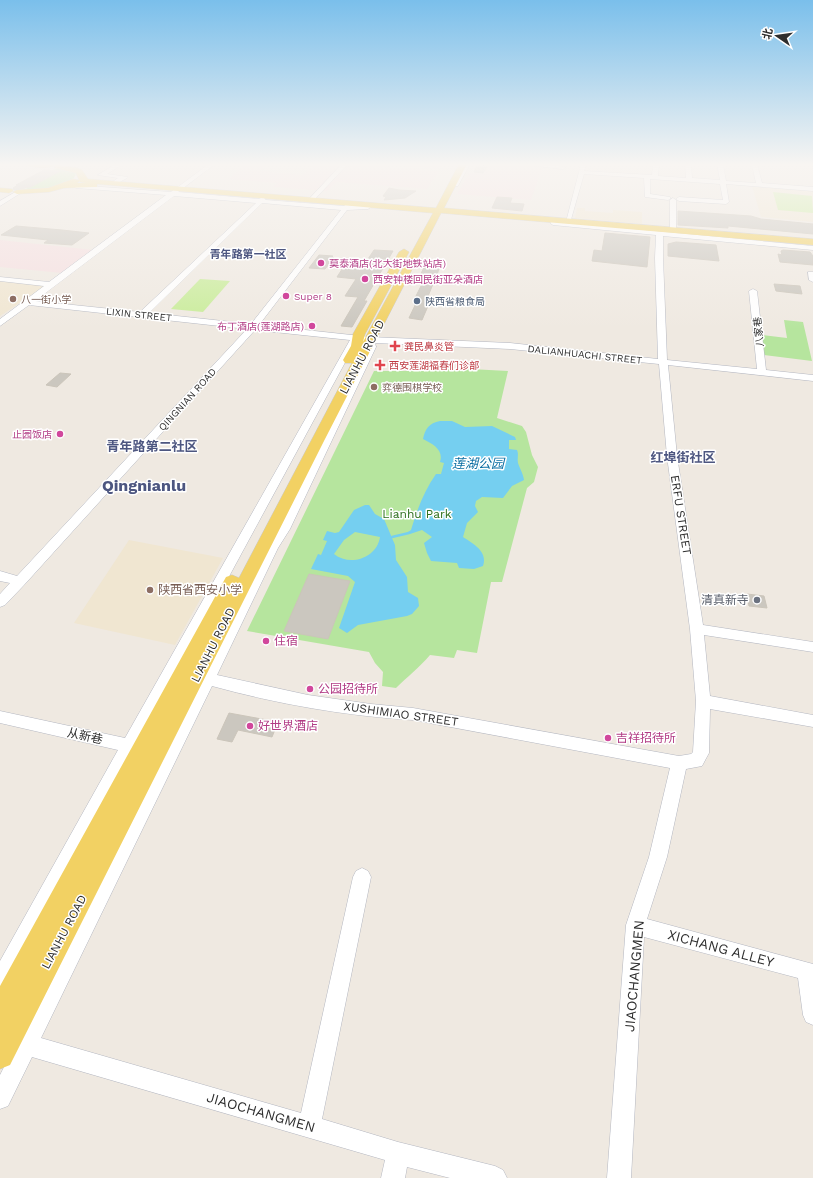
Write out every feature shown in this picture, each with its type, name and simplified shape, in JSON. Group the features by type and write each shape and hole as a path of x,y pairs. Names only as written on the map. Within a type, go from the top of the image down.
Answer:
{"main road":[{"name":"LIANHU ROAD","path":"0,1012 149,750 364,339 429,219"},
{"path":"518,219 553,224 813,247"},
{"path":"542,219 813,241"},
{"name":"LIANHU ROAD","path":"0,1054 149,750"}],"street":[{"path":"0,323 26,302 140,219"},
{"path":"143,314 242,219"},
{"name":"QINGNIAN ROAD","path":"0,602 252,327 338,219"},
{"path":"673,219 673,229"},
{"name":"ERFU STREET","path":"660,233 659,258 663,361 672,456 697,629 703,701"},
{"path":"0,279 51,285"},
{"name":"八家巷","path":"753,291 762,373"},
{"name":"LIXIN STREET","path":"26,302 364,339"},
{"path":"0,980 149,750 190,673 350,345 364,339"},
{"name":"DALIANHUACHI STREET","path":"364,339 495,345 663,361 813,378"},
{"path":"0,576 20,581"},
{"path":"697,629 813,647"},
{"name":"XUSHIMIAO STREET","path":"190,673 244,688 372,712 413,714 679,763"},
{"path":"679,763 693,762 701,753 703,701 813,721"},
{"name":"从新巷","path":"0,717 149,750"},
{"path":"0,1098 27,1045 149,750"},
{"name":"JIAOCHANGMEN","path":"619,1178 635,925 658,857 679,763"},
{"path":"309,1126 362,877"},
{"name":"XICHANG ALLEY","path":"635,925 810,972 813,1015"},
{"name":"JIAOCHANGMEN","path":"27,1045 398,1153 495,1178"},
{"path":"393,1178 398,1153"}],"shaded area":[{"path":"586,219 642,219 642,224"},
{"path":"782,219 813,219 813,222"},
{"path":"0,240 93,250 62,273 0,267"},
{"name":"八一街小学","path":"0,281 47,285 0,316"},
{"name":"陕西省西安小学","path":"129,540 223,558 175,645 74,623"}],"green space":[{"path":"200,279 230,281 203,312 171,309"},
{"path":"784,320 803,322 812,361 764,355 761,335 787,338"},
{"name":"Lianhu Park","path":"413,366 508,371 497,418 522,426 526,432 532,455 538,467 534,482 527,488 502,582 491,582 477,653 457,650 454,658 430,655 396,688 382,686 383,672 375,663 369,652 247,631 374,371 408,371"}],"water":[{"name":"莲湖公园","path":"440,421 452,421 465,427 492,426 515,437 516,440 509,440 509,449 517,450 518,463 524,480 512,486 503,498 482,497 476,501 475,506 478,512 467,523 463,537 479,549 484,557 483,566 474,569 459,568 457,563 431,561 424,543 432,537 422,530 410,534 408,532 411,530 424,494 436,474 441,474 444,463 440,462 441,458 439,451 434,445 423,439 428,427 433,423"},
{"path":"365,505 369,505 375,514 384,519 395,545 396,560 407,577 408,592 418,598 419,606 412,614 407,616 358,625 347,633 339,628 355,582 348,576 311,569 318,554 321,555 327,541 323,540 327,531 335,533 339,532 354,510","holes":["355,532 380,537 374,550 362,558 348,560 340,558 334,554 344,540"]}],"building":[{"path":"678,219 761,219 813,224 813,234 728,226 728,228 678,225"},
{"path":"16,226 89,233 72,245 44,243 48,240 1,235"},
{"path":"605,233 650,237 647,267 592,261 594,250 602,251"},
{"path":"676,242 716,245 719,261 668,256 668,244"},
{"path":"374,250 393,251 364,301 367,301 352,327 341,326 358,297 345,296 356,279 337,277 346,263 364,265"},
{"path":"781,251 810,252 813,256 813,265 780,262 778,254 782,255"},
{"name":"莫泰酒店(北大街地铁站店)","path":"319,255 333,256 332,257 334,258 325,269 309,268"},
{"path":"427,261 442,262 424,306 428,306 422,320 409,318 418,299 415,298 424,280 418,280"},
{"path":"774,284 800,286 802,294 776,291"},
{"path":"60,373 71,374 57,387 46,385"},
{"path":"309,574 350,581 328,639 284,631"},
{"name":"清真新寺","path":"747,594 764,596 767,608 749,606"},
{"name":"好世界酒店","path":"229,713 278,722 272,737 238,730 232,742 217,739"}],"waterway":[{"path":"392,537 409,533"}],"place":[{"name":"莫泰酒店(北大街地铁站店)","path":"321,263"},
{"name":"西安钟楼回民街亚朵酒店","path":"365,279"},
{"name":"Super 8","path":"286,296"},
{"name":"八一街小学","path":"13,299"},
{"name":"陕西省粮食局","path":"417,301"},
{"name":"布丁酒店(莲湖路店)","path":"312,326"},
{"name":"龚民鼻炎管","path":"395,346"},
{"name":"西安莲湖福春们诊部","path":"380,365"},
{"name":"弈德围棋学校","path":"374,387"},
{"name":"止园饭店","path":"60,434"},
{"name":"陕西省西安小学","path":"150,590"},
{"name":"清真新寺","path":"757,600"},
{"name":"住宿","path":"266,641"},
{"name":"公园招待所","path":"310,689"},
{"name":"好世界酒店","path":"250,726"},
{"name":"吉祥招待所","path":"608,738"}],"district":[{"name":"青年路第一社区","path":"248,254"},
{"name":"青年路第二社区","path":"152,446"},
{"name":"红埠街社区","path":"683,457"},
{"name":"Qingnianlu","path":"144,485"}]}
